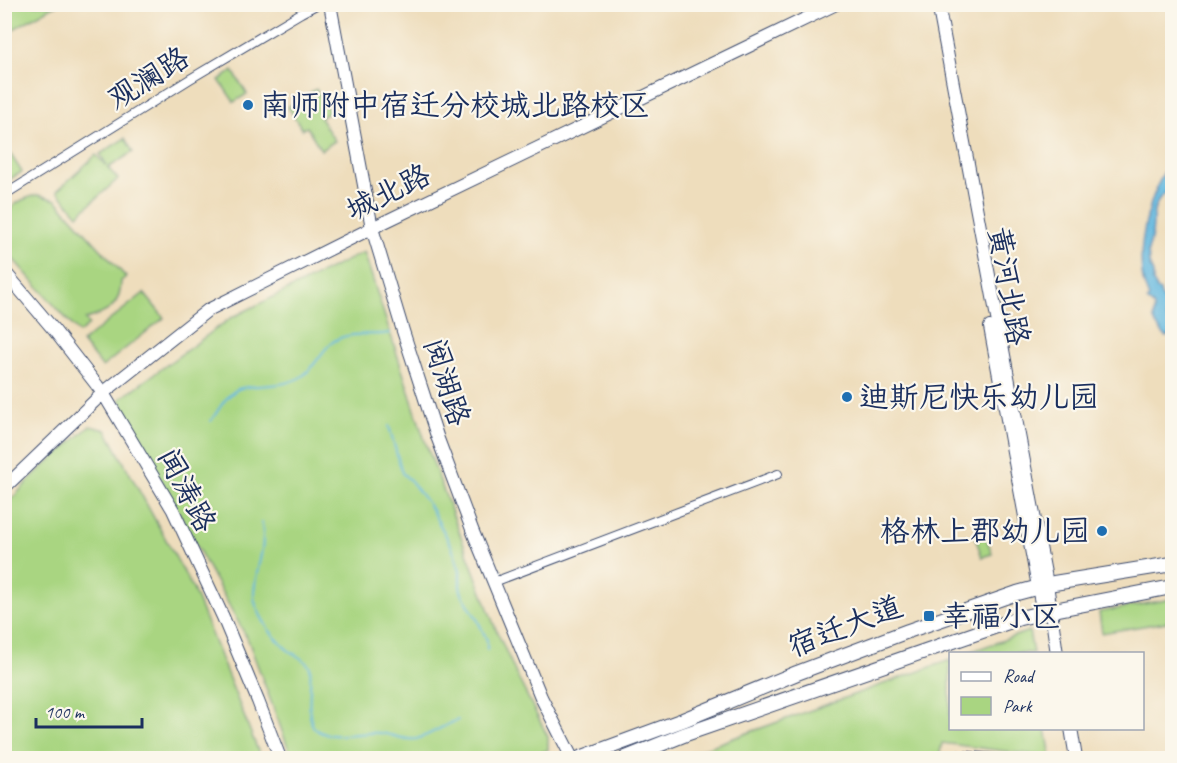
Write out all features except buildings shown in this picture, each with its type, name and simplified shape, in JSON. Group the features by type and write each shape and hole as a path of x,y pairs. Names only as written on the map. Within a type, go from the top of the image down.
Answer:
{"main road":[{"name":"宿迁大道","path":"580,759 908,631 1043,585 1173,564"},
{"name":"宿迁大道","path":"626,759 697,730 1020,618 1173,587"}],"street":[{"name":"观澜路","path":"4,195 190,79 318,4"},
{"name":"阅湖路","path":"330,4 372,228 403,331 438,439 473,532 541,697 572,759"},
{"name":"城北路","path":"4,488 104,393 208,310 372,228 836,4"},
{"name":"黄河北路","path":"931,4 1043,585"},
{"name":"黄河北路","path":"938,4 1046,611"},
{"name":"闻涛路","path":"4,271 104,393 173,510 228,628 280,759"},
{"path":"494,582 778,474"},
{"path":"1046,611 1050,652"},
{"path":"1046,611 1056,652"},
{"path":"1063,730 1069,759"},
{"path":"1071,730 1076,759"},
{"path":"948,754 996,759"}],"green space":[{"path":"5,5 56,5 5,34"},
{"path":"233,71 247,94 234,102 219,80"},
{"path":"316,89 330,112 320,118 335,141 321,150 307,127 302,129 288,107"},
{"path":"125,138 133,152 108,168 118,179 78,215 57,191 96,155 107,166 100,154"},
{"path":"9,152 22,172 5,182 5,155"},
{"path":"38,195 56,200 126,277 121,281 118,297 111,308 85,319 89,325 79,333 5,250 8,213 18,202"},
{"path":"364,252 425,441 495,627 548,737 548,750 525,758 292,758 248,640 125,415 120,399 231,318"},
{"path":"144,293 164,318 102,367 82,342"},
{"path":"90,426 106,430 193,589 261,758 5,758 5,506 36,473"},
{"path":"985,533 992,554 982,557 975,537"},
{"path":"1172,599 1172,621 1102,633 1099,612"},
{"path":"1029,631 1033,652 970,652"},
{"path":"949,660 949,730 1046,730 1051,757 942,743 939,758 678,758"}],"water":[{"path":"1172,159 1172,187 1159,199 1154,211 1148,251 1153,282 1160,291 1166,305 1166,318 1172,326 1171,335 1167,337 1156,325 1154,307 1147,301 1149,298 1141,265 1147,217 1164,171"}],"waterway":[{"path":"211,421 230,395 238,389 296,380 307,373 329,346 340,338 351,335 390,333"},
{"path":"389,426 402,473 429,505 451,545 460,570 462,594 487,640 487,649"},
{"path":"262,523 263,543 254,600 269,630 286,648 303,659 310,667 310,713 313,726 326,734 380,733 416,739 458,720"}],"place":[{"name":"南师附中宿迁分校城北路校区","path":"248,105"},
{"name":"迪斯尼快乐幼儿园","path":"847,397"},
{"name":"格林上郡幼儿园","path":"1102,531"},
{"name":"幸福小区","path":"929,616"}]}
